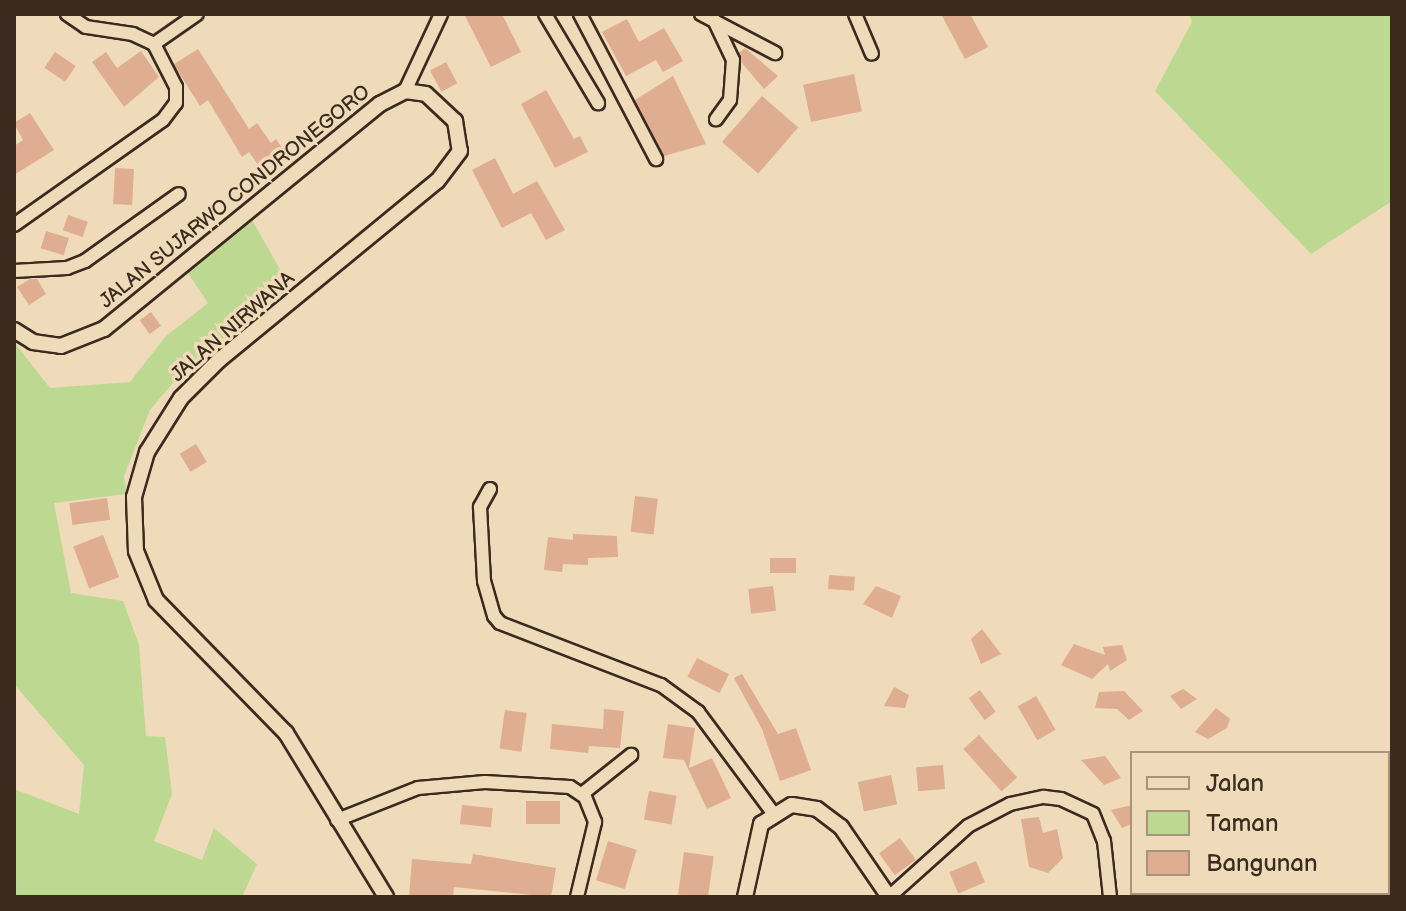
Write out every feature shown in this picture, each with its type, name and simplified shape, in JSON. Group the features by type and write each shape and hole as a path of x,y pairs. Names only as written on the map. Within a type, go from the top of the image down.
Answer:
{"street":[{"path":"14,225 172,111 176,87 154,44 133,34 86,27 67,14"},
{"path":"154,44 197,14"},
{"path":"405,91 441,14"},
{"path":"545,14 598,103"},
{"path":"580,14 656,159"},
{"path":"701,14 775,53"},
{"path":"855,14 872,54"},
{"path":"714,20 733,60 730,100 716,119"},
{"name":"JALAN NIRWANA","path":"386,897 269,713 156,600 136,551 134,497 147,452 181,398 220,359 437,181 460,151 459,128 447,108 426,94 405,91"},
{"name":"JALAN SUJARWO CONDRONEGORO","path":"14,330 33,342 61,346 104,329 380,104 405,91"},
{"path":"14,271 67,268 85,261 179,194"},
{"path":"490,489 480,507 484,581 494,616 500,623 661,685 698,712 778,810"},
{"path":"582,794 631,755"},
{"path":"337,820 388,796 448,783 538,783 582,794"},
{"path":"577,897 595,822 582,794"},
{"path":"745,897 757,834 778,810 801,805 828,815 889,897 968,826 1010,804 1044,797 1061,799 1093,814 1104,841 1110,897"}],"green space":[{"path":"1189,14 1392,14 1392,201 1311,254 1155,91 1192,22"},
{"path":"251,218 290,287 188,365 150,410 124,476 126,494 54,503 71,593 123,601 139,645 146,736 165,737 172,794 154,841 202,860 214,828 257,864 242,897 14,897 14,789 79,814 84,765 14,684 14,342 50,388 130,382 165,337 208,303 187,272"}],"building":[{"path":"464,14 502,14 521,52 491,67"},
{"path":"941,14 970,14 988,47 965,59"},
{"path":"627,19 639,42 664,28 683,61 663,72 656,60 626,76 602,32"},
{"path":"745,48 778,76 764,89 742,63 739,53"},
{"path":"198,49 249,129 257,123 271,143 276,139 285,152 261,169 249,152 242,157 208,100 200,106 176,68 174,64"},
{"path":"141,51 159,77 124,107 92,62 106,52 117,68"},
{"path":"55,52 76,66 65,82 44,68"},
{"path":"446,62 457,83 441,92 430,70"},
{"path":"854,74 862,111 811,122 803,85"},
{"path":"673,76 706,144 664,156 635,100"},
{"path":"546,90 574,139 580,136 588,152 555,168 521,104"},
{"path":"762,96 798,127 758,174 722,142"},
{"path":"30,113 54,150 14,175 14,146 23,140 14,123"},
{"path":"495,158 513,194 537,181 565,230 546,240 531,213 502,228 472,170"},
{"path":"115,168 134,169 132,205 113,204"},
{"path":"68,215 88,222 83,237 63,230"},
{"path":"46,231 69,238 64,255 41,248"},
{"path":"30,279 37,279 46,294 29,305 17,287"},
{"path":"151,312 161,326 150,334 140,320"},
{"path":"196,444 207,462 191,472 180,454"},
{"path":"635,496 658,499 653,535 631,532"},
{"path":"107,498 110,520 72,525 69,503"},
{"path":"573,534 617,536 618,557 588,558 588,565 563,564 562,572 544,570 548,537 573,540"},
{"path":"103,535 119,577 89,588 73,546"},
{"path":"770,558 796,558 796,573 770,573"},
{"path":"829,575 855,577 854,591 828,589"},
{"path":"773,586 776,611 751,614 748,589"},
{"path":"876,586 901,596 892,618 863,604"},
{"path":"982,629 1001,654 981,664 971,639"},
{"path":"1074,644 1105,655 1103,647 1122,645 1127,660 1110,671 1108,664 1092,679 1061,665"},
{"path":"697,658 729,674 720,693 687,677"},
{"path":"742,674 778,734 796,728 811,770 780,781 762,729 734,678"},
{"path":"894,687 909,695 905,708 884,706"},
{"path":"1183,689 1197,699 1181,709 1170,696"},
{"path":"980,690 996,712 985,720 969,698"},
{"path":"1124,691 1143,711 1129,720 1117,709 1095,708 1099,692"},
{"path":"1036,696 1056,730 1037,740 1018,706"},
{"path":"1216,708 1230,719 1227,728 1208,739 1195,732"},
{"path":"604,709 624,711 620,748 589,746 588,753 550,749 552,724 603,729"},
{"path":"505,710 527,713 521,752 500,749"},
{"path":"668,724 695,728 689,768 712,758 731,798 707,809 684,760 663,758"},
{"path":"979,735 1017,777 1002,791 963,749"},
{"path":"1105,756 1121,778 1104,785 1081,760"},
{"path":"943,765 945,789 918,791 916,767"},
{"path":"891,775 897,804 864,811 858,782"},
{"path":"649,791 677,796 672,824 644,820"},
{"path":"526,801 560,801 560,824 526,824"},
{"path":"462,805 493,808 491,827 460,824"},
{"path":"1130,805 1130,825 1122,828 1111,810"},
{"path":"1039,817 1043,833 1057,829 1063,858 1048,873 1029,867 1021,819"},
{"path":"900,838 916,860 895,875 879,853"},
{"path":"608,841 637,850 625,889 596,880"},
{"path":"684,852 714,856 708,897 678,895"},
{"path":"473,854 556,868 551,897 454,887 453,897 409,897 412,859 471,864"},
{"path":"976,861 985,882 958,894 949,872"}]}
